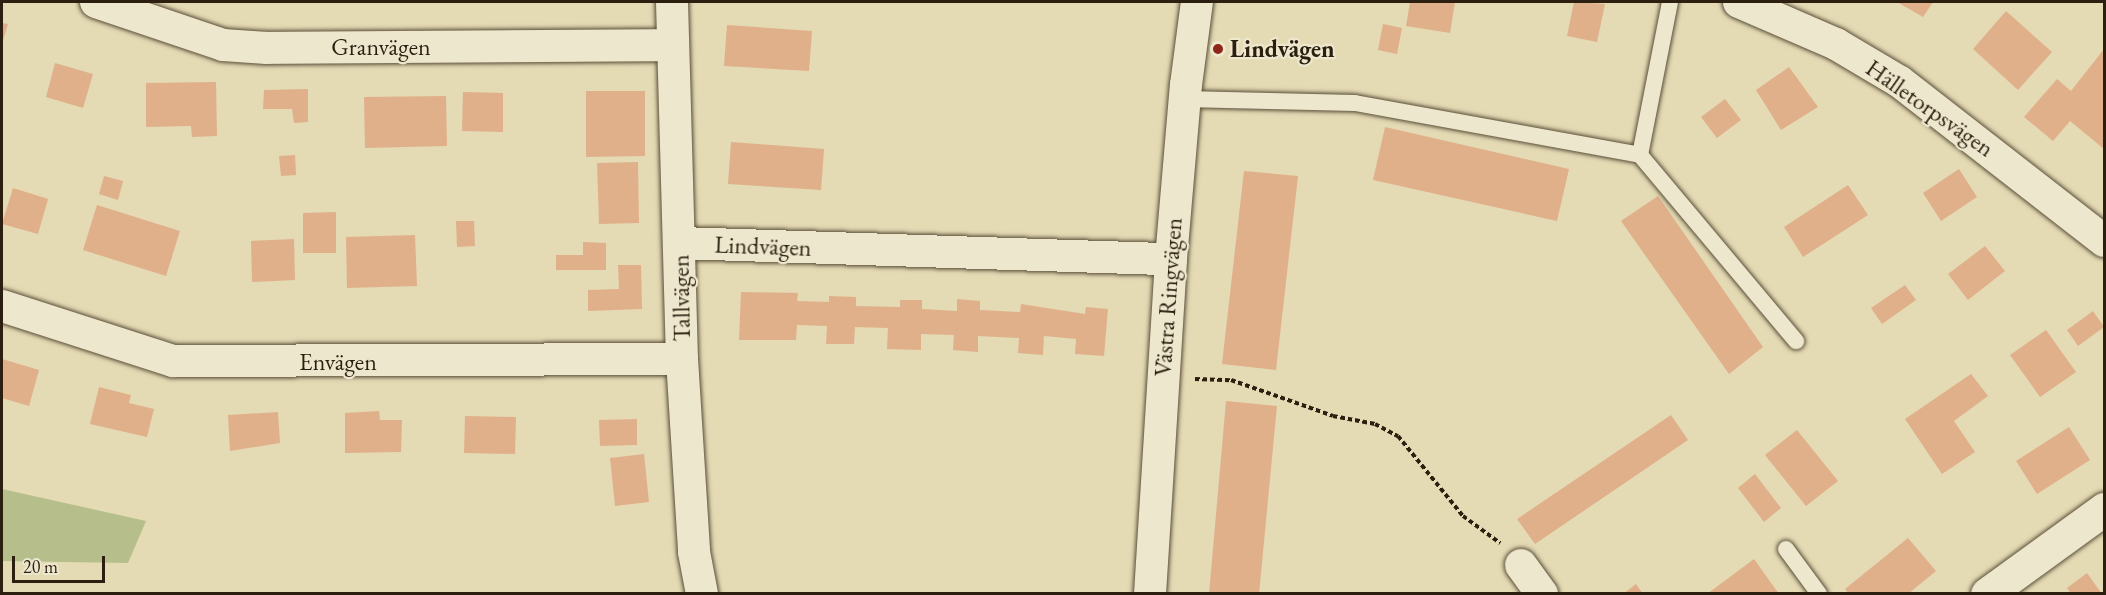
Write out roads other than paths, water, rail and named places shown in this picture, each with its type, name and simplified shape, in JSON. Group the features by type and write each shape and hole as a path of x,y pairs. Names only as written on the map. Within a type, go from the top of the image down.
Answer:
{"main road":[{"path":"2005,588 2104,509"}],"street":[{"name":"Granvägen","path":"96,2 223,45 267,48 673,45"},
{"name":"Tallvägen","path":"672,2 682,359 694,552 702,594"},
{"name":"Västra Ringvägen","path":"1150,594 1171,259 1184,99 1197,2"},
{"name":"Hälletorpsvägen","path":"1739,2 1836,44 1900,82 2104,241"},
{"name":"Lindvägen","path":"680,243 1171,259"},
{"name":"Envägen","path":"2,306 173,361 682,359"},
{"path":"1521,565 1542,594"}],"lane":[{"path":"1640,155 1670,2"},
{"path":"1184,99 1355,103 1640,155 1796,341"},
{"path":"1786,549 1820,594"}],"place":[{"name":"Lindvägen","path":"1218,49"}]}
